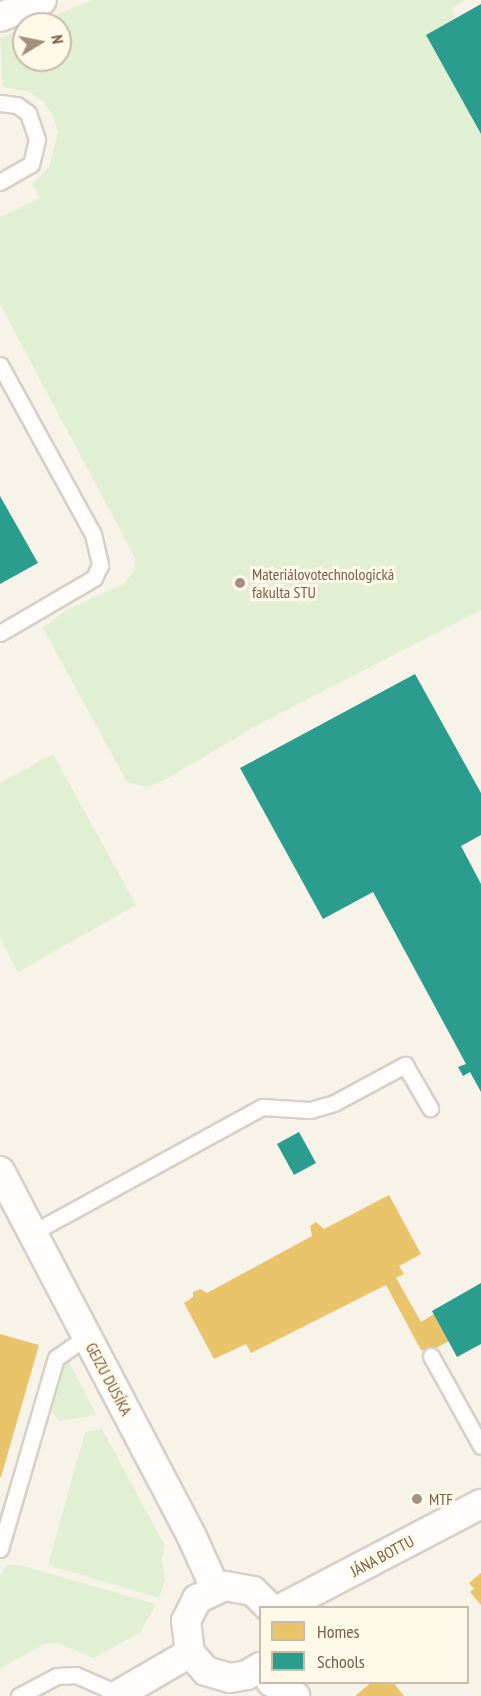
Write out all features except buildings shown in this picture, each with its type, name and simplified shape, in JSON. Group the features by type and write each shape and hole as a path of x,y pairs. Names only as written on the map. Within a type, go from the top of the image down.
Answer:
{"street":[{"path":"0,17 42,0"},
{"name":"GEJZU DUSÍKA","path":"0,1171 192,1537 215,1588"},
{"name":"JÁNA BOTTU","path":"286,1606 481,1504"},
{"path":"259,1675 222,1677 206,1671 190,1653 185,1637 188,1613 197,1599 215,1588 247,1588 268,1606"},
{"path":"117,1695 190,1653"},
{"path":"276,1684 295,1696"}],"lane":[{"path":"0,103 17,105 28,113 38,139 31,164 0,182"},
{"path":"0,365 93,534 100,565 94,578 0,633"},
{"path":"32,1233 262,1107 310,1110 334,1103 405,1065 430,1108"},
{"path":"0,1549 56,1358 87,1336"},
{"path":"431,1356 481,1446"},
{"path":"19,1696 57,1676 76,1675 117,1695"}],"green space":[{"path":"93,0 466,0 451,8 457,18 426,35 481,134 481,610 261,723 163,781 146,787 127,782 43,628 66,610 125,583 135,569 135,558 0,304 0,217 40,198 32,184 49,167 58,133 53,115 43,102 30,92 3,87 0,38 12,33 12,72 72,72 72,12 64,12"},
{"path":"53,754 136,905 18,972 0,938 0,783"},
{"path":"67,1359 97,1415 60,1421 49,1409 61,1366"},
{"path":"102,1429 165,1546 162,1559 165,1580 159,1598 48,1565 85,1432"},
{"path":"7,1565 20,1565 156,1604 140,1633 93,1658 58,1643 45,1644 0,1668 0,1575"}],"place":[{"name":"Materiálovotechnologická fakulta STU","path":"240,583"},
{"name":"MTF","path":"417,1499"}]}
